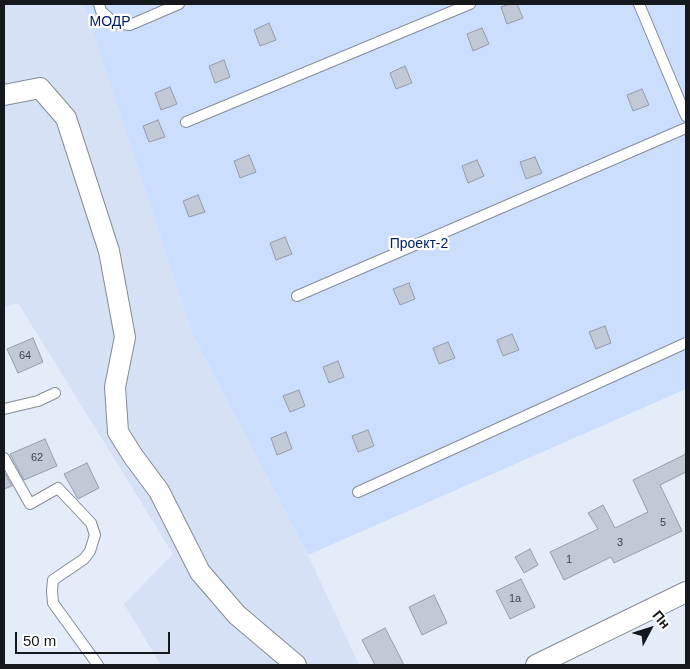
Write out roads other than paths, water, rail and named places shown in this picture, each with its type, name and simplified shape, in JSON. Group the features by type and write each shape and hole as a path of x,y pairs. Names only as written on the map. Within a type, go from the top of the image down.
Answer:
{"street":[{"path":"4,95 40,88 66,118 109,251 126,337 115,387 118,432 159,491 200,572 237,615 296,665"},
{"path":"536,665 560,660 686,592"}],"lane":[{"path":"98,4 101,11 114,23 130,25 179,4"},
{"path":"186,122 470,4"},
{"path":"639,4 686,116"},
{"path":"297,296 686,128"},
{"path":"358,492 686,344"},
{"path":"4,409 38,401 54,393"},
{"path":"4,458 30,504 58,488 91,523 95,535 90,551 84,559 53,580 52,591 53,603 98,665"}],"park label":[{"name":"МОДР","path":"110,22"},
{"name":"Проект-2","path":"419,244"}]}
